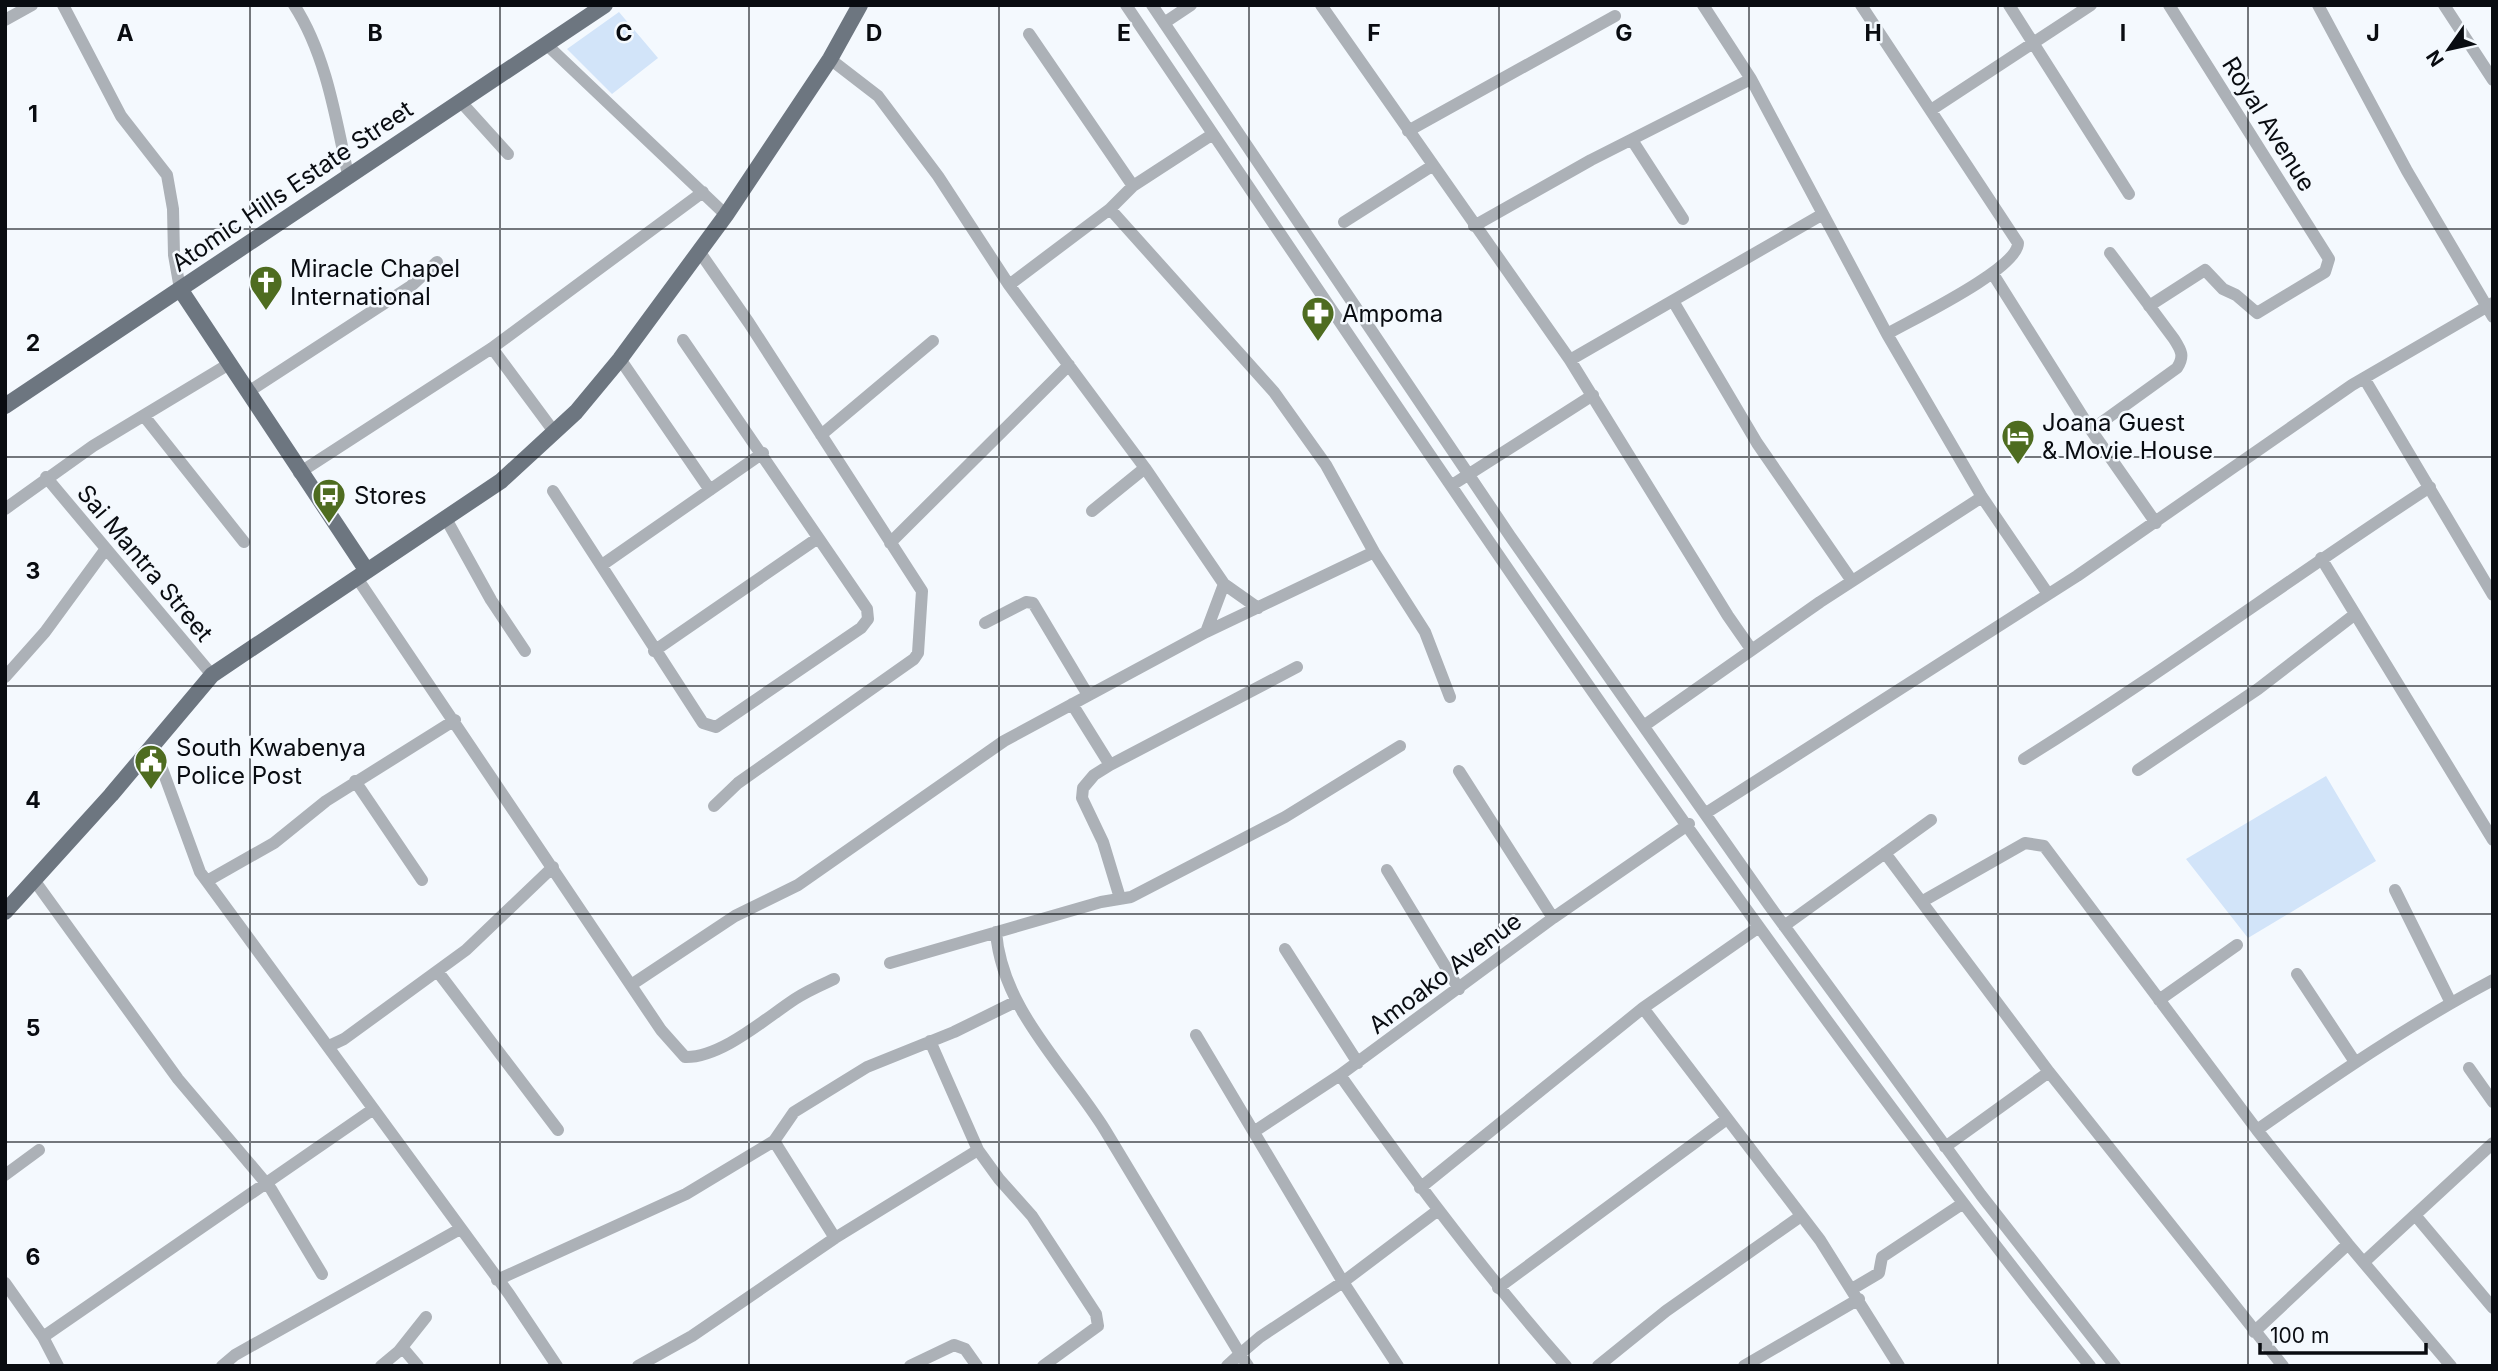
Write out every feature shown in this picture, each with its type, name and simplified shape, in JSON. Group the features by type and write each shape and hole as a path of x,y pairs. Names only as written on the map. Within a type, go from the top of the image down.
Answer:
{"main road":[{"name":"Atomic Hills Estate Street","path":"5,406 606,5"},
{"path":"5,912 212,675 502,481 555,433 620,359 726,215 830,59 860,5"},
{"path":"180,289 362,575"}],"street":[{"path":"5,20 32,5"},
{"path":"63,5 121,116 167,175 173,209 174,255 180,289"},
{"path":"294,5 305,22 332,103 348,175"},
{"path":"1126,5 1452,485 1759,927 1962,1204 2090,1366"},
{"path":"1152,5 1468,475 1784,926 1945,1147 2115,1366"},
{"path":"1164,23 1191,5"},
{"path":"1321,5 1570,360 1728,617 1751,649"},
{"path":"1703,5 1751,79 1888,334 1982,497 2048,594"},
{"path":"1860,5 2018,243 2014,257 1993,274 1888,334"},
{"path":"2009,5 2129,194"},
{"path":"1931,110 2091,5"},
{"name":"Royal Avenue","path":"2149,306 2205,270 2222,289 2236,295 2257,313 2329,267 2329,259 2169,5"},
{"path":"1706,813 2156,523 2364,378 2491,309 2407,172 2318,5"},
{"path":"2444,5 2493,80"},
{"path":"1408,131 1615,16"},
{"path":"1029,34 1133,186"},
{"path":"547,45 726,215"},
{"path":"830,59 878,96 938,176 1009,285 1145,468 1224,584 1258,608"},
{"path":"1474,226 1632,139 1751,79"},
{"path":"461,102 508,154"},
{"path":"1009,285 1110,209 1133,186 1213,134"},
{"path":"1632,139 1683,219"},
{"path":"1344,222 1432,166"},
{"path":"299,473 492,348 703,192"},
{"path":"1110,209 1274,392 1326,465 1374,552 1425,632 1444,674 1450,697"},
{"path":"1570,360 1823,214"},
{"path":"699,251 922,591 918,653 914,659 738,783 714,806"},
{"path":"2091,430 2177,368 2182,360 2182,352 2110,253"},
{"path":"248,392 411,286 437,262"},
{"path":"1993,274 2091,430 2156,523"},
{"path":"1673,301 1757,443 1852,581"},
{"path":"553,491 703,723 716,727 868,619 867,609 763,453 683,340"},
{"path":"821,435 933,341"},
{"path":"492,348 555,433"},
{"path":"620,359 710,489"},
{"path":"5,509 47,477 229,365"},
{"path":"890,543 1069,365"},
{"path":"2364,378 2493,595"},
{"path":"1452,485 1593,395"},
{"path":"145,416 244,542"},
{"path":"603,565 763,453"},
{"path":"1092,511 1145,468"},
{"name":"Sai Mantra Street","path":"47,477 105,550 212,675"},
{"path":"2024,759 2206,642 2321,558 2430,487"},
{"path":"1645,725 1751,649 1982,497"},
{"path":"445,517 491,600 525,651"},
{"path":"654,650 818,538"},
{"path":"5,677 45,632 105,550"},
{"path":"631,985 735,916 798,884 1004,741 1206,632 1374,552"},
{"path":"2321,558 2493,840"},
{"path":"362,575 631,985 673,1046 685,1057 694,1057 730,1041 797,998 834,979"},
{"path":"1206,632 1224,584"},
{"path":"985,623 1017,606 1033,603 1088,695"},
{"path":"2138,770 2258,689 2354,615"},
{"path":"1120,898 1103,842 1082,798 1083,788 1110,765 1297,667"},
{"path":"1072,704 1110,765"},
{"path":"207,881 282,838 355,781 455,720"},
{"path":"153,744 194,857 207,881 329,1046 372,1111 498,1280 557,1366"},
{"path":"890,963 1130,897 1285,817 1400,746"},
{"path":"1459,771 1553,918"},
{"path":"355,781 422,880"},
{"path":"1784,926 1931,820"},
{"name":"Amoako Avenue","path":"1255,1131 1358,1063 1553,918 1689,824"},
{"path":"1923,901 2025,843 2044,846 2257,1130 2451,1366"},
{"path":"1885,853 2049,1072 2283,1366"},
{"path":"329,1046 344,1039 466,950 553,867"},
{"path":"1387,870 1459,989"},
{"path":"34,880 178,1079 266,1183 322,1274"},
{"path":"2395,890 2451,1003"},
{"path":"1420,1188 1643,1008 1759,927"},
{"path":"996,932 1002,967 1015,1002 1104,1129 1248,1366"},
{"path":"2159,1000 2237,945"},
{"path":"1285,949 1358,1063"},
{"path":"438,972 558,1130"},
{"path":"2297,974 2355,1062"},
{"path":"2257,1130 2355,1062 2493,980"},
{"path":"498,1280 686,1194 775,1141 786,1119 800,1107 892,1054 930,1041 1015,1002"},
{"path":"1643,1008 1801,1216 1855,1294 1899,1366"},
{"path":"1196,1035 1343,1282 1398,1366"},
{"path":"930,1041 978,1150 999,1180 1032,1216 1096,1314 1098,1326 1043,1366"},
{"path":"2469,1068 2493,1102"},
{"path":"1945,1147 2049,1072"},
{"path":"1340,1075 1437,1211 1498,1288 1566,1366"},
{"path":"43,1338 372,1111"},
{"path":"1498,1288 1727,1119"},
{"path":"775,1141 835,1238"},
{"path":"2364,1262 2493,1143"},
{"path":"5,1175 39,1150"},
{"path":"638,1366 736,1308 835,1238 978,1150"},
{"path":"1747,1365 1855,1294 1879,1273 1882,1257 1962,1204"},
{"path":"1227,1366 1260,1337 1343,1282 1437,1211"},
{"path":"2415,1214 2493,1308"},
{"path":"1598,1366 1667,1311 1801,1216"},
{"path":"222,1366 235,1355 460,1229"},
{"path":"2254,1332 2348,1244"},
{"path":"5,1283 43,1338 58,1366"},
{"path":"381,1366 402,1347 426,1317"},
{"path":"910,1366 954,1345 965,1349 977,1366"},
{"path":"402,1347 418,1366"}],"shaded area":[{"path":"619,12 658,58 612,94 567,49"},
{"path":"2326,776 2376,861 2248,938 2186,859"}],"place":[{"name":"Miracle Chapel International","path":"266,312"},
{"name":"Ampoma","path":"1318,343"},
{"name":"Joana Guest & Movie House","path":"2018,466"},
{"name":"Stores","path":"329,525"},
{"name":"South Kwabenya Police Post","path":"151,791"}]}
